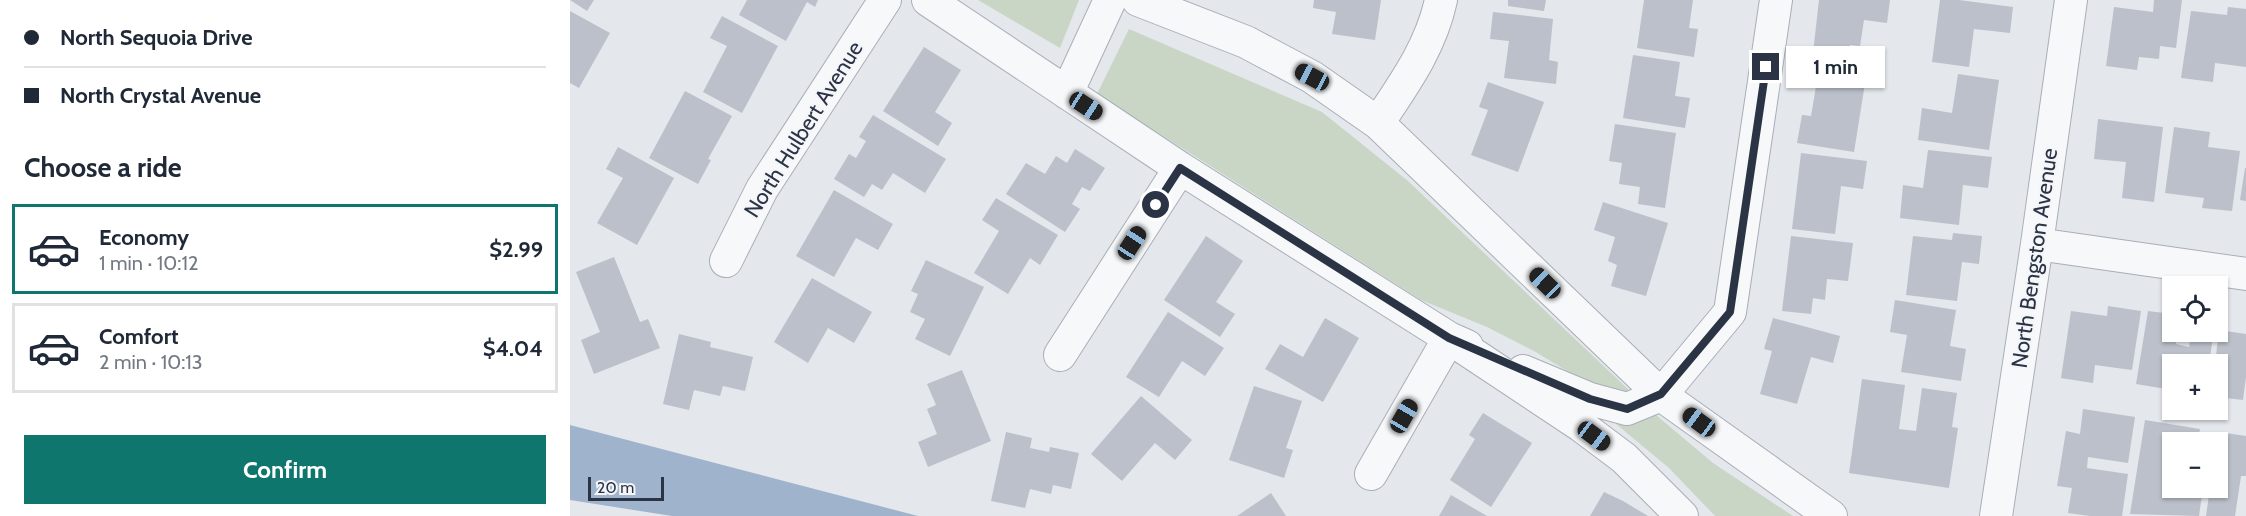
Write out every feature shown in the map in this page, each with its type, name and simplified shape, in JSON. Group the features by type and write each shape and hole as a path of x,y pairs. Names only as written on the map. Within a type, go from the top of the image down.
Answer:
{"street":[{"name":"North Hulbert Avenue","path":"726,261 762,189 885,0"},
{"path":"928,0 1180,168 1449,338 1580,425 1624,458 1682,516"},
{"path":"1067,93 1110,0"},
{"path":"1138,0 1246,42 1312,77 1378,123 1661,394 1832,516"},
{"path":"1378,123 1422,55 1432,33 1441,0"},
{"path":"1449,338 1590,399 1627,409 1661,394 1730,312 1776,0"},
{"name":"North Bengston Avenue","path":"1996,516 2071,0"},
{"path":"1060,355 1180,168"},
{"path":"2037,244 2246,274"},
{"path":"1371,474 1449,338"}],"green space":[{"path":"978,0 1079,0 1060,48"},
{"path":"1129,29 1322,112 1408,181 1630,391 1626,396 1600,391 1534,351 1487,327 1421,300 1097,94"},
{"path":"1656,415 1713,463 1793,516 1715,516 1669,468 1616,424 1619,417"}],"water":[{"path":"570,425 918,516 672,516 570,500"}],"building":[{"path":"570,0 594,0 587,11"},
{"path":"747,0 818,0 815,7 807,2 786,41 739,15"},
{"path":"1314,0 1381,0 1375,40 1332,34 1336,12 1313,8"},
{"path":"1508,0 1546,0 1544,11 1508,6"},
{"path":"1644,0 1693,0 1689,28 1698,29 1694,57 1637,48"},
{"path":"1819,0 1890,0 1887,23 1864,20 1860,46 1850,45 1847,66 1812,62"},
{"path":"1940,0 1959,0 2013,7 2010,33 1974,29 1969,67 1932,62"},
{"path":"2154,0 2182,0 2176,48 2160,46 2159,59 2139,57 2137,70 2106,66 2114,7 2153,12"},
{"path":"2228,7 2246,9 2246,67 2215,63 2213,82 2181,78 2191,11 2227,15"},
{"path":"570,11 610,33 579,88 570,83"},
{"path":"1493,12 1553,19 1549,60 1558,62 1556,84 1504,78 1509,41 1490,39"},
{"path":"722,16 778,46 742,113 703,92 727,46 710,38"},
{"path":"924,47 961,70 935,112 952,123 938,146 883,111"},
{"path":"1633,55 1680,62 1675,96 1690,98 1685,128 1623,118"},
{"path":"1819,69 1866,77 1854,152 1797,143 1802,115 1811,116"},
{"path":"1958,74 1999,80 1989,150 1918,140 1922,108 1952,113"},
{"path":"1488,82 1544,102 1518,172 1471,155 1488,110 1479,107"},
{"path":"685,91 732,116 708,159 711,160 698,184 649,158"},
{"path":"873,115 946,159 925,193 893,173 882,190 872,184 864,197 834,179 849,154 856,158 866,141 859,137"},
{"path":"2098,119 2163,127 2154,202 2122,198 2126,162 2094,159"},
{"path":"1615,124 1676,133 1665,208 1638,204 1640,187 1619,184 1622,163 1609,161"},
{"path":"2174,127 2210,132 2208,147 2240,151 2232,211 2202,208 2204,198 2165,193"},
{"path":"618,147 674,178 637,245 597,223 623,178 606,169"},
{"path":"1075,149 1105,168 1090,191 1082,187 1072,204 1080,209 1065,232 1006,194 1026,163 1045,174 1056,156 1067,163"},
{"path":"1928,150 1992,157 1988,188 1963,185 1959,225 1900,218 1903,185 1923,188"},
{"path":"1801,153 1867,161 1863,189 1841,186 1835,234 1792,229"},
{"path":"2246,168 2246,201 2240,200"},
{"path":"834,190 893,224 878,250 856,238 834,277 796,256"},
{"path":"996,198 1058,235 1040,265 1030,258 1008,294 974,273 999,231 982,220"},
{"path":"1603,202 1668,223 1646,296 1611,286 1617,265 1608,261 1615,237 1594,230"},
{"path":"1953,233 1982,236 1979,264 1962,262 1957,301 1906,295 1913,236 1952,240"},
{"path":"1206,236 1243,261 1216,302 1235,314 1220,337 1164,300"},
{"path":"1791,236 1853,243 1848,281 1827,279 1825,300 1813,298 1811,314 1782,311"},
{"path":"614,257 640,322 648,319 660,348 594,374 581,340 600,332 576,272"},
{"path":"926,260 984,287 950,356 915,339 925,319 910,312 918,294 911,291"},
{"path":"812,278 872,312 854,343 828,328 808,363 774,342"},
{"path":"1895,300 1956,310 1950,346 1966,349 1961,381 1901,372 1907,335 1890,332"},
{"path":"2108,306 2141,311 2132,370 2095,365 2093,383 2061,378 2071,311 2107,316"},
{"path":"2148,311 2162,313 2162,342 2176,342 2176,344 2189,347 2190,342 2212,342 2210,354 2162,354 2162,388 2136,384"},
{"path":"1168,312 1224,348 1205,376 1182,361 1159,397 1126,377"},
{"path":"1325,318 1359,338 1323,402 1265,369 1280,344 1303,357"},
{"path":"1773,318 1840,336 1833,363 1811,357 1797,404 1760,394 1772,351 1764,349"},
{"path":"2228,331 2246,334 2246,377 2243,400 2228,398 2228,354 2216,354 2218,342 2228,342"},
{"path":"679,334 711,342 710,347 753,357 745,391 723,386 720,396 694,390 689,410 663,404"},
{"path":"962,370 991,441 928,467 918,442 937,434 927,409 936,405 927,384"},
{"path":"1862,379 1905,385 1899,429 1916,431 1922,388 1957,393 1952,427 1958,428 1949,488 1849,473"},
{"path":"1254,386 1302,401 1286,448 1293,450 1284,478 1229,460"},
{"path":"1141,396 1192,440 1175,460 1155,443 1122,481 1091,454"},
{"path":"2083,409 2135,417 2128,463 2088,457 2087,468 2128,474 2122,516 2068,513 2072,488 2057,486 2066,431 2080,434"},
{"path":"1483,413 1532,443 1491,507 1450,480 1475,439 1469,435"},
{"path":"2145,420 2200,429 2199,432 2162,432 2162,498 2202,498 2199,516 2130,514"},
{"path":"1006,432 1032,438 1030,448 1049,452 1050,447 1079,453 1071,489 1053,485 1051,494 1030,489 1025,508 991,501"},
{"path":"2228,433 2246,436 2246,476 2241,476 2235,516 2206,516 2209,498 2228,498"},
{"path":"1604,492 1623,501 1648,516 1590,516"},
{"path":"1271,493 1286,516 1237,516"},
{"path":"1451,495 1487,516 1439,516"}],"route":[{"path":"1156,205 1180,168 1449,338 1590,399 1627,409 1661,394 1730,312 1766,67"}]}
